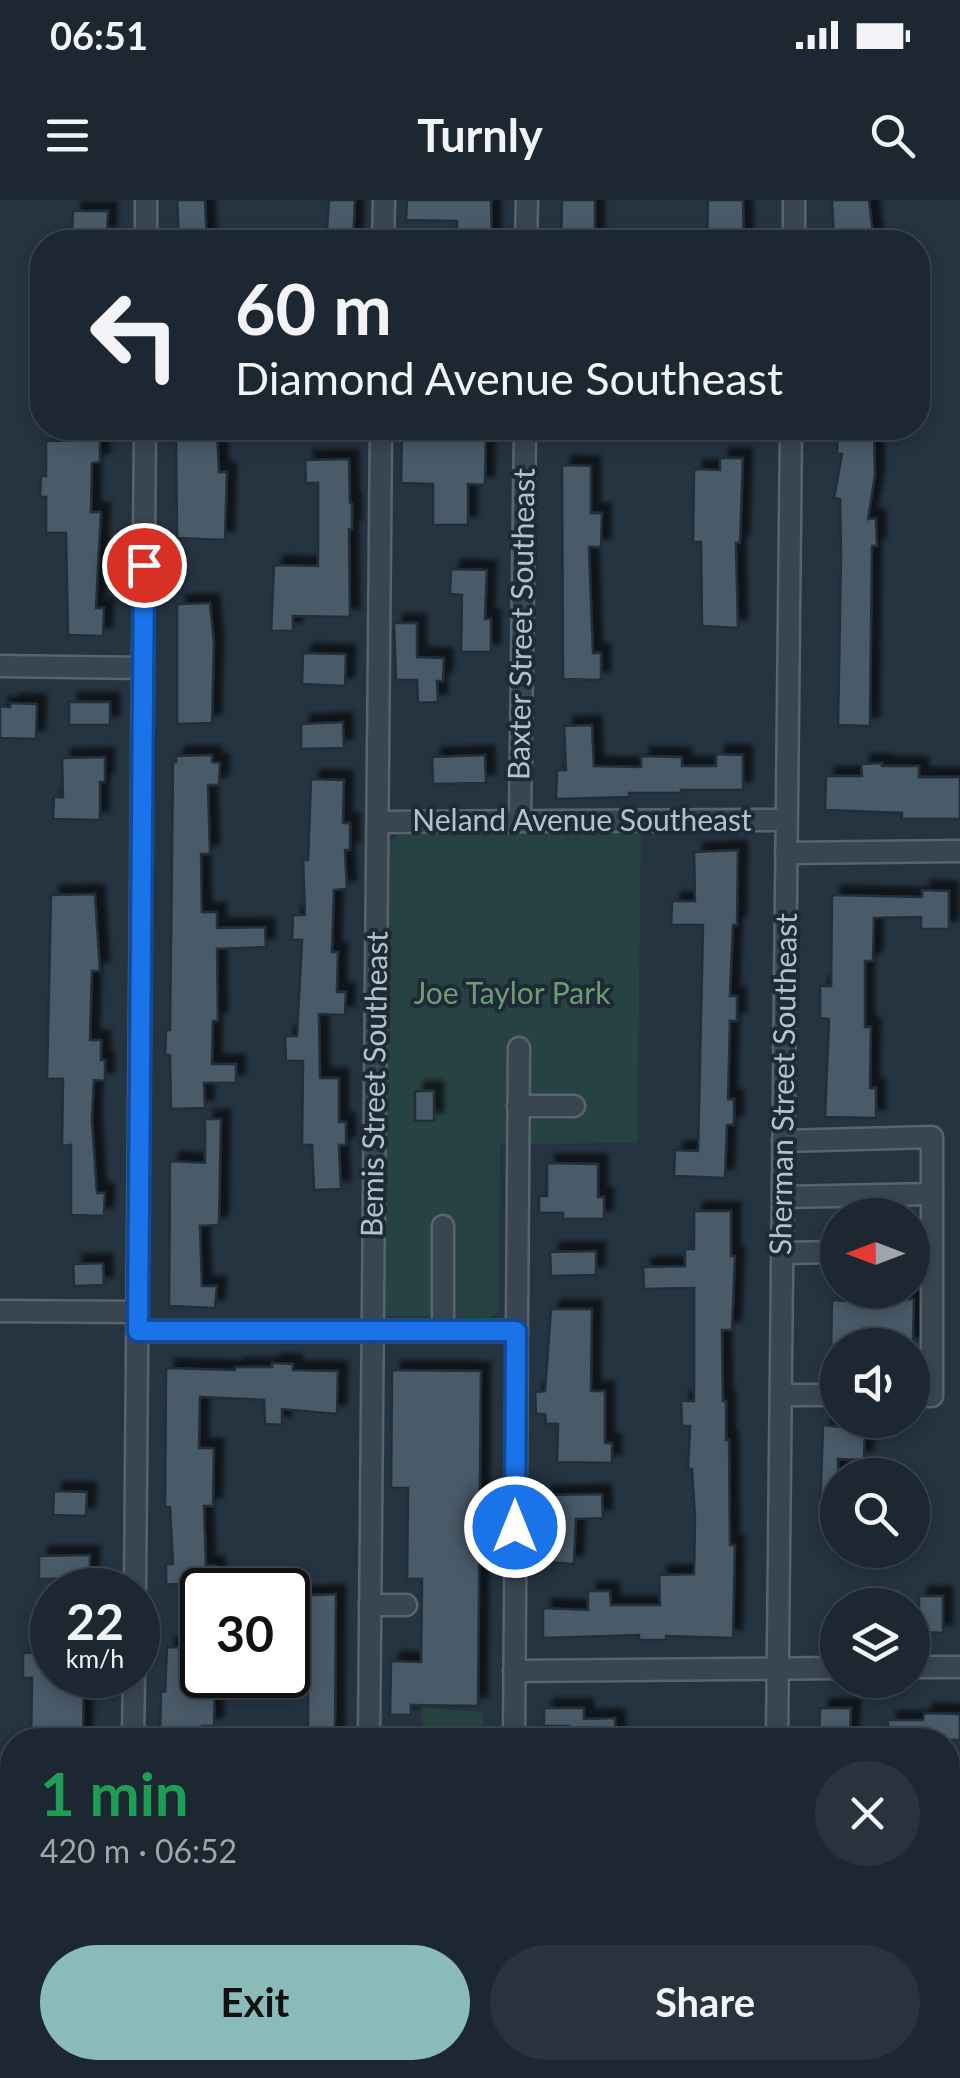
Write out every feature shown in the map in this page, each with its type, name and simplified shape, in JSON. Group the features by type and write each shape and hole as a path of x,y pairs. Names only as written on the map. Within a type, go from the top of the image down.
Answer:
{"street":[{"path":"146,200 146,230"},
{"path":"383,230 384,200"},
{"path":"526,230 527,200"},
{"path":"794,200 794,230"},
{"path":"135,1568 144,440"},
{"name":"Bemis Street Southeast","path":"369,1728 382,440"},
{"name":"Baxter Street Southeast","path":"520,820 524,440"},
{"name":"Sherman Street Southeast","path":"777,1728 791,440"},
{"path":"0,666 142,668"},
{"name":"Neland Avenue Southeast","path":"378,822 786,820"},
{"name":"Neland Avenue Southeast","path":"786,852 960,851"},
{"path":"514,1728 519,1048"},
{"path":"518,1106 574,1106"},
{"path":"783,1142 932,1138 930,1206"},
{"path":"783,1197 932,1194"},
{"path":"444,1226 444,1332"},
{"path":"782,1253 820,1252"},
{"path":"0,1311 373,1332 516,1331"},
{"path":"930,1367 930,1396"},
{"path":"781,1395 820,1395"},
{"path":"370,1604 406,1604"},
{"path":"930,1668 960,1667"},
{"path":"514,1670 820,1668"},
{"path":"133,1728 134,1698"}],"green space":[{"name":"Joe Taylor Park","path":"641,833 637,1143 500,1144 499,1308 495,1315 385,1316 382,1311 386,845 398,835"},
{"path":"422,1708 483,1712 483,1728 422,1728"}],"building":[{"path":"177,200 205,200 206,230 178,230"},
{"path":"329,200 355,200 354,230 327,230"},
{"path":"407,200 491,200 492,230 457,230 457,221 406,220"},
{"path":"562,200 595,200 595,230 561,230"},
{"path":"708,200 743,200 744,230 707,230"},
{"path":"832,200 869,200 873,230 833,230"},
{"path":"73,211 108,211 107,230 72,230"},
{"path":"100,440 100,462 92,463 91,512 101,512 96,608 104,608 103,636 68,635 66,533 46,533 46,497 40,497 41,476 46,476 46,441"},
{"path":"176,440 217,440 219,472 227,472 225,540 177,538"},
{"path":"402,440 486,440 485,485 468,484 468,525 433,525 433,484 401,483"},
{"path":"838,440 874,440 875,476 868,519 876,518 877,546 872,546 870,726 838,725 841,554 840,499 834,498 842,454 837,454"},
{"path":"720,458 743,458 740,543 736,543 738,628 702,626 701,542 693,542 694,469 720,470"},
{"path":"349,459 350,617 293,616 293,631 271,631 274,565 318,566 318,483 306,483 305,460"},
{"path":"562,465 591,466 591,513 602,513 601,547 589,547 593,653 601,653 601,680 563,679"},
{"path":"451,569 487,570 485,619 491,619 491,652 461,652 462,595 450,594"},
{"path":"210,603 214,643 212,723 177,724 177,604"},
{"path":"394,623 417,623 417,657 444,658 443,681 437,681 438,702 418,703 417,680 396,680"},
{"path":"303,653 346,654 345,686 302,684"},
{"path":"69,702 110,702 110,725 69,725"},
{"path":"10,703 37,704 36,739 0,738 0,706 10,707"},
{"path":"343,722 344,748 301,749 301,724"},
{"path":"592,725 594,766 641,767 641,756 682,757 682,766 716,766 716,754 743,755 743,790 556,799 557,770 566,770 564,726"},
{"path":"212,755 212,762 220,763 219,785 208,785 210,854 201,854 202,912 217,912 217,928 265,927 266,947 217,949 218,1021 213,1021 212,1064 236,1064 236,1083 204,1083 205,1108 171,1109 170,1055 165,1055 166,1030 170,1030 173,762 176,756"},
{"path":"485,755 486,783 433,784 432,757"},
{"path":"105,757 105,782 100,782 100,820 53,819 54,797 63,797 62,758"},
{"path":"861,764 919,766 919,777 960,777 960,819 902,819 902,813 825,810 826,776 862,776"},
{"path":"311,779 344,780 343,823 350,823 350,850 345,850 347,889 334,890 332,952 338,952 337,992 346,992 345,1015 319,1014 320,1078 339,1078 339,1122 346,1122 346,1145 339,1145 341,1189 314,1190 312,1145 302,1145 303,1061 286,1061 285,1036 297,1036 302,940 292,940 293,915 305,915 303,860 308,860"},
{"path":"738,850 737,925 733,925 730,996 737,996 737,1021 730,1021 728,1099 734,1099 734,1125 727,1125 725,1178 674,1176 675,1150 698,1151 703,925 671,925 672,901 695,901 694,852"},
{"path":"922,890 949,891 949,929 921,929 921,917 874,918 873,961 865,961 865,1027 871,1027 870,1088 876,1088 876,1118 825,1117 829,1019 820,1018 820,986 831,986 832,895 922,897"},
{"path":"95,894 100,971 92,971 90,1040 101,1040 105,1081 94,1080 92,1120 97,1193 105,1193 104,1216 71,1215 71,1145 62,1146 63,1079 47,1079 51,895"},
{"path":"415,1091 434,1091 434,1121 415,1121"},
{"path":"205,1119 221,1119 219,1225 200,1226 202,1286 217,1286 215,1308 169,1306 170,1161 205,1163"},
{"path":"547,1163 598,1164 598,1197 604,1197 604,1219 563,1219 563,1213 539,1213 539,1196 547,1196"},
{"path":"694,1211 731,1211 731,1256 735,1256 732,1330 722,1330 730,1545 735,1545 733,1638 543,1638 543,1608 588,1610 588,1591 610,1591 611,1605 660,1605 659,1575 694,1574 695,1518 692,1469 688,1469 690,1426 682,1426 681,1401 694,1401 694,1288 644,1289 643,1267 685,1266 685,1249 694,1249"},
{"path":"596,1251 596,1275 551,1276 550,1252"},
{"path":"103,1263 104,1285 74,1286 73,1264"},
{"path":"832,1308 914,1308 913,1328 831,1328"},
{"path":"551,1309 592,1309 591,1391 605,1391 605,1443 612,1443 612,1463 557,1462 558,1424 546,1424 545,1414 536,1414 535,1392 545,1391"},
{"path":"272,1363 293,1364 293,1370 338,1371 337,1414 282,1409 282,1425 265,1424 264,1400 200,1397 199,1448 214,1448 213,1506 204,1506 206,1565 216,1568 180,1568 180,1584 166,1584 166,1564 173,1564 170,1507 165,1507 166,1368 272,1367"},
{"path":"392,1370 481,1371 478,1706 411,1705 411,1715 390,1715 391,1661 421,1662 422,1579 407,1579 408,1488 391,1488"},
{"path":"823,1438 865,1438 864,1458 822,1458"},
{"path":"54,1491 87,1492 86,1516 53,1515"},
{"path":"602,1494 603,1518 576,1519 574,1564 546,1562 548,1519 544,1520 544,1495"},
{"path":"90,1555 90,1568 39,1568 39,1556"},
{"path":"336,1594 335,1728 308,1728 310,1595"},
{"path":"930,1596 943,1596 943,1633 930,1632"},
{"path":"167,1647 180,1647 180,1698 215,1698 214,1726 160,1728 161,1691 165,1692"},
{"path":"23,1653 30,1653 30,1678 23,1678"},
{"path":"32,1698 84,1698 83,1728 31,1728"},
{"path":"544,1708 584,1708 584,1719 615,1718 615,1728 568,1728 544,1726"},
{"path":"820,1708 851,1708 850,1728 819,1728"},
{"path":"924,1713 960,1714 960,1728 888,1728 888,1720 923,1720"}],"route":[{"path":"144,565 138,1331 516,1331 515,1527"}]}
